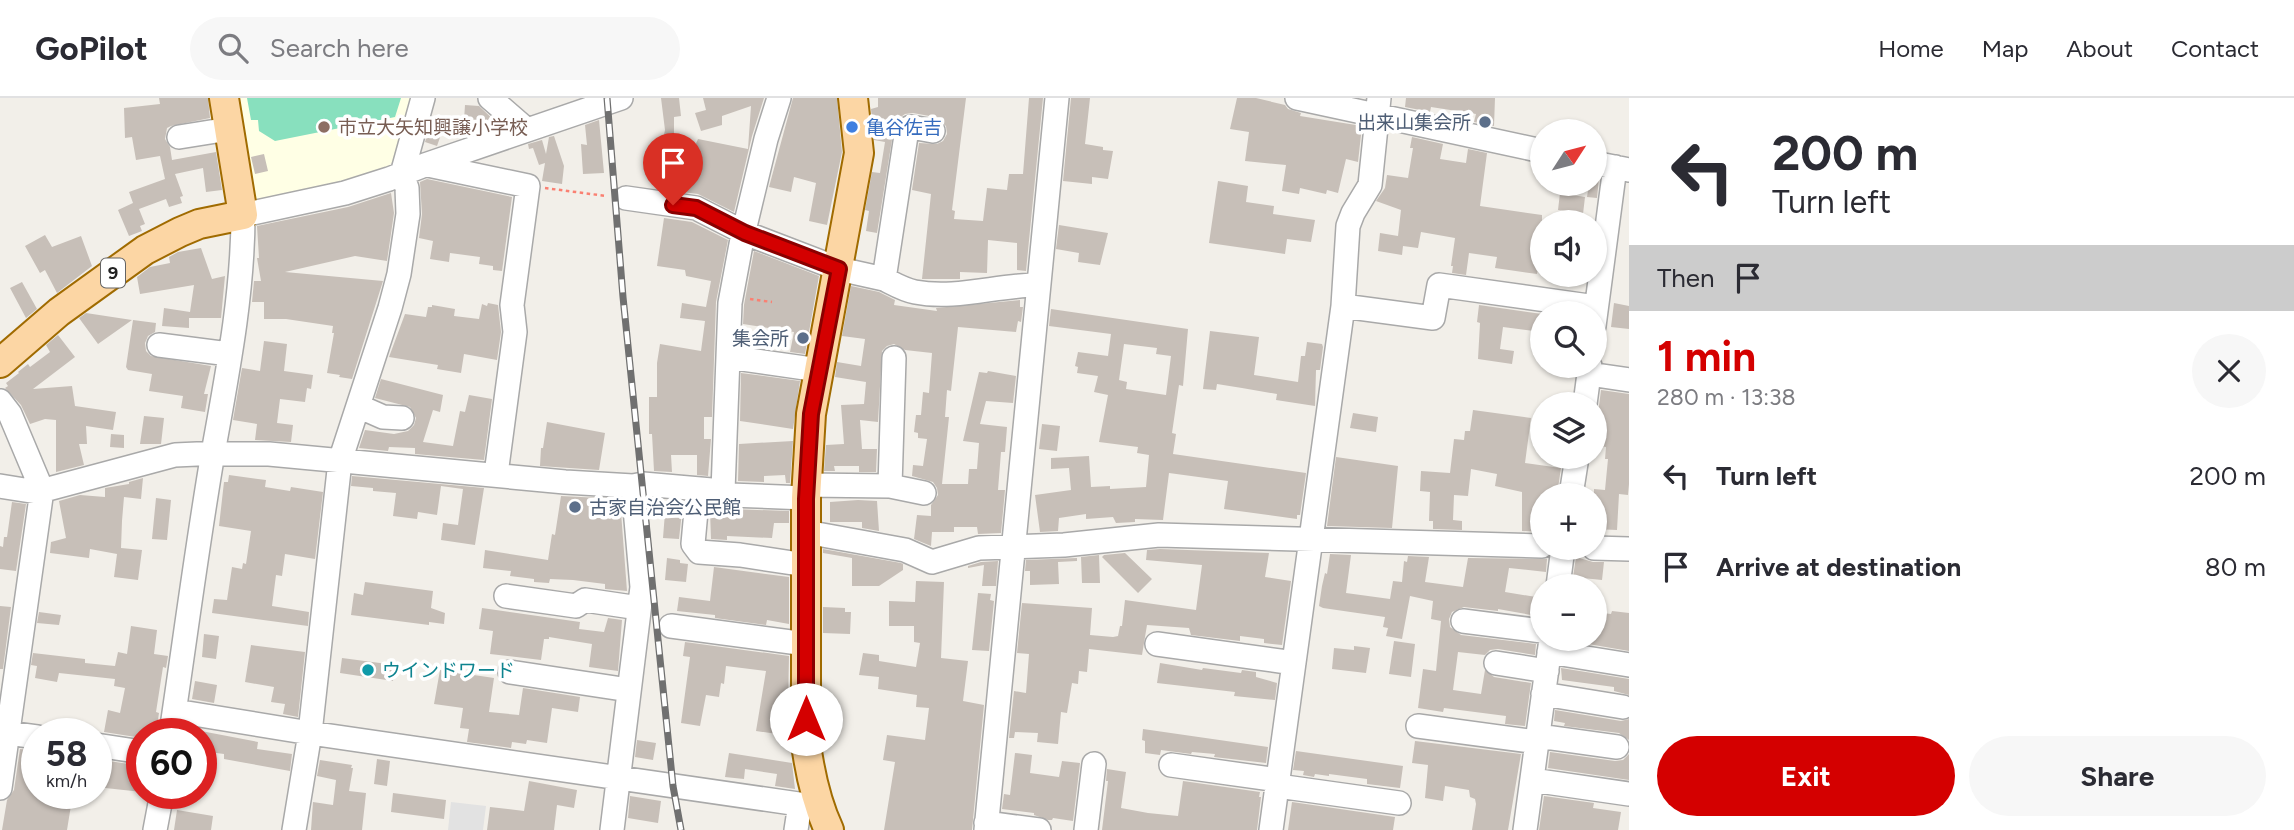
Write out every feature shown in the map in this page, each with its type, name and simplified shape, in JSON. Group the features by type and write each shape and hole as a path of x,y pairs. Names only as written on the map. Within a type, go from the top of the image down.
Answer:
{"main road":[{"path":"224,98 243,215"},
{"path":"816,814 806,744 806,492 811,414 859,153 853,98"},
{"name":"9","path":"0,363 60,312 145,250 200,224 243,215"}],"street":[{"path":"294,830 310,733 340,461 399,274 408,214 407,188 402,174 423,98"},
{"path":"490,98 527,130"},
{"path":"174,718 243,260 243,215 345,193 621,98"},
{"path":"723,491 730,303 742,239 766,139 779,98"},
{"path":"1039,830 986,827 1057,98"},
{"path":"1297,98 1378,106 1530,148"},
{"path":"1271,830 1343,306 1348,226 1370,185 1378,106"},
{"path":"884,279 907,130 911,127 933,131"},
{"path":"179,137 229,129"},
{"path":"425,165 528,186 512,305 515,332 496,474"},
{"path":"1597,301 1613,167"},
{"path":"616,197 696,208 745,233 839,269 884,279 912,291 946,293 1038,285"},
{"path":"1343,306 1433,318 1439,285 1530,304"},
{"path":"159,345 229,354"},
{"path":"728,357 819,370"},
{"path":"890,486 894,358"},
{"path":"1607,374 1629,380"},
{"path":"0,401 10,414 42,491 4,732 0,788"},
{"path":"358,405 383,417 402,418"},
{"path":"0,486 42,491 175,455 269,454 565,482 634,486 643,484 723,491 730,495 890,486 924,494"},
{"path":"612,830 642,587 634,486"},
{"path":"698,489 693,544 699,552 806,565"},
{"path":"806,532 905,550 932,562 979,548 1160,535 1530,546"},
{"path":"1607,548 1629,549"},
{"path":"506,596 576,606 586,600 639,608"},
{"path":"1463,621 1530,643"},
{"path":"671,626 806,644"},
{"path":"1157,644 1294,663"},
{"path":"1496,663 1537,651"},
{"path":"1525,830 1544,694 1547,651"},
{"path":"1561,651 1629,665"},
{"path":"510,672 629,690"},
{"path":"1544,694 1623,707"},
{"path":"217,726 310,733 619,777 816,814"},
{"path":"1419,726 1617,747"},
{"path":"1086,830 1094,764"},
{"path":"1171,765 1399,803"},
{"path":"1532,780 1629,794"},
{"path":"155,830 159,809"},
{"path":"796,830 816,814"}],"path":[{"path":"528,186 616,197"},
{"path":"746,298 772,302"}],"shaded area":[{"name":"市立大矢知興譲小学校","path":"236,98 415,98 400,155 385,169 254,204"},
{"path":"451,802 486,806 483,830 448,830"}],"green space":[{"path":"247,98 401,98 395,117 275,141 259,131 258,120 251,120"}],"building":[{"path":"159,98 208,98 210,118 171,126 167,128 165,139 170,147 172,160 216,152 222,190 206,192 203,168 175,174 183,196 180,197 182,203 169,207 166,199 139,209 145,224 140,226 142,231 129,236 118,210 133,203 129,192 165,179 160,156 136,160 132,137 125,138 124,108 160,104"},
{"path":"661,98 679,98 681,116 674,117 674,144 694,148 698,139 748,149 751,106 722,116 722,125 701,131 695,113 706,110 703,98 764,98 734,212 698,194 660,189 664,159 659,158 665,130"},
{"path":"793,98 837,98 842,152 827,225 809,221 816,183 794,177 791,192 769,187"},
{"path":"878,98 966,98 952,210 955,211 954,219 983,221 987,188 1007,190 1009,174 1023,174 1029,98 1043,98 1026,271 1017,270 1017,243 988,240 987,273 960,272 960,279 922,279 931,194 912,190 919,143 937,144 943,141 947,134 946,126 935,117 913,113 905,114 895,121 877,233 866,231 869,211 865,210 872,172 880,173 885,142 874,140 871,109 878,107"},
{"path":"1071,98 1090,98 1085,144 1113,151 1108,179 1092,177 1092,184 1063,181"},
{"path":"1237,98 1256,98 1285,105 1288,109 1301,113 1300,116 1362,126 1358,162 1346,159 1338,193 1327,190 1326,194 1300,188 1299,194 1282,191 1286,165 1245,161 1249,132 1230,129"},
{"path":"1406,98 1495,98 1494,126 1474,122 1476,114 1431,107 1430,112 1405,107"},
{"path":"465,105 479,106 499,125 463,136"},
{"path":"433,116 446,120 437,146 425,142"},
{"path":"599,120 604,173 583,174 581,144 587,145 585,125"},
{"path":"554,136 564,166 562,184 542,181 545,163 539,165 533,148 529,149 528,144 542,140 546,154 549,137"},
{"path":"1412,137 1443,144 1440,159 1466,163 1468,149 1487,153 1480,206 1530,213 1530,273 1495,268 1497,257 1469,253 1466,275 1452,273 1455,238 1421,232 1418,248 1403,246 1402,255 1378,251 1380,233 1398,236 1401,210 1376,201 1385,188 1387,175 1408,178 1413,148 1410,148"},
{"path":"264,154 268,171 255,174 251,157"},
{"path":"427,179 512,197 502,271 493,270 493,266 479,264 480,257 450,253 449,262 430,259 433,241 419,238 422,214 420,182"},
{"path":"1218,181 1248,186 1246,202 1274,206 1273,214 1315,220 1311,242 1287,239 1285,254 1209,243"},
{"path":"391,193 394,213 387,261 355,256 285,272 383,281 352,379 339,377 340,375 327,373 333,326 286,319 264,319 264,302 252,302 254,281 261,281 257,258 257,226 348,207"},
{"path":"1560,196 1585,197 1583,210 1558,210"},
{"path":"664,218 692,222 728,240 716,302 712,417 704,417 704,439 711,439 708,476 697,475 697,455 671,455 672,472 654,471 652,434 649,434 649,397 657,397 660,344 701,351 705,321 680,318 682,303 706,307 711,281 686,276 685,270 657,266"},
{"path":"1059,225 1108,233 1100,265 1078,262 1079,253 1056,249"},
{"path":"45,235 52,247 81,236 92,266 57,293 45,270 40,273 25,246"},
{"path":"201,248 212,279 225,276 221,318 189,318 189,328 162,326 164,308 190,312 194,285 140,294 137,277 150,267 170,263 169,257 178,252"},
{"path":"754,251 819,276 805,354 790,352 794,332 743,324"},
{"path":"22,282 37,309 26,318 10,288"},
{"path":"851,286 879,292 895,300 894,305 937,311 936,308 1020,300 1020,307 1023,307 1021,322 1018,321 1016,332 958,327 951,391 947,390 945,417 949,417 942,484 968,484 969,469 977,469 979,443 963,441 979,372 1016,376 1013,403 986,401 980,424 1007,427 1005,452 1001,452 998,490 1005,490 1001,533 978,534 977,527 954,527 954,532 932,532 931,546 914,539 917,515 931,516 931,505 938,495 933,482 912,476 913,465 923,466 927,439 918,438 918,433 914,432 916,415 921,415 923,392 929,393 932,353 905,350 894,344 882,351 878,422 860,420 862,449 877,449 876,472 859,472 859,466 834,466 835,471 824,471 826,445 844,444 841,405 864,404 866,382 835,377 837,362 861,366 865,339 842,336"},
{"path":"488,303 498,305 501,332 497,360 464,354 461,373 437,369 438,365 389,357 405,314 426,317 428,307 432,305 455,309 454,316 479,319 482,304 487,306"},
{"path":"1614,303 1629,306 1629,329 1611,327"},
{"path":"1479,305 1530,312 1530,330 1503,327 1500,349 1514,351 1512,364 1478,359 1480,323 1477,322"},
{"path":"1051,309 1188,329 1183,386 1179,385 1172,433 1176,434 1173,454 1306,473 1300,515 1297,515 1297,519 1224,509 1228,481 1169,473 1163,520 1135,519 1135,522 1116,523 1113,517 1086,519 1086,514 1059,518 1058,531 1040,532 1035,495 1071,490 1069,468 1051,469 1051,458 1089,456 1091,487 1110,486 1110,489 1146,487 1149,455 1137,453 1138,447 1099,442 1108,395 1094,392 1098,376 1077,373 1078,367 1075,366 1078,352 1108,356 1111,334 1049,326","holes":["1124,344 1157,348 1156,354 1171,356 1166,395 1126,389 1127,382 1119,380"]},
{"path":"86,313 132,320 98,344 79,318"},
{"path":"133,320 156,323 155,332 148,336 145,343 146,351 151,356 211,366 204,394 208,394 205,412 181,408 183,396 149,391 152,374 128,370 126,367"},
{"path":"1210,331 1259,337 1254,375 1298,382 1301,356 1305,356 1307,342 1322,344 1320,370 1316,370 1315,406 1276,400 1277,394 1217,384 1216,390 1203,389"},
{"path":"58,335 75,357 33,389 72,386 75,406 116,412 113,430 86,426 87,444 79,444 84,465 56,472 56,420 45,419 30,424 21,405 5,388 8,386 6,383 28,364 30,367 50,352 46,345"},
{"path":"264,341 287,344 284,371 313,375 305,402 280,399 277,423 293,425 291,442 255,440 257,424 233,420 242,368 260,371"},
{"path":"741,373 800,381 793,429 740,421"},
{"path":"381,379 443,395 440,412 433,410 423,442 453,446 460,411 465,412 469,395 492,399 484,460 415,454 415,448 389,447 388,451 359,448 365,430 394,434 408,431 414,425 416,418 410,407 375,398"},
{"path":"1601,390 1629,394 1629,484 1628,495 1619,494 1617,530 1607,530 1607,392"},
{"path":"1473,410 1530,418 1525,463 1530,464 1530,469 1561,469 1559,483 1530,483 1530,531 1522,531 1522,492 1495,486 1497,474 1471,469 1468,496 1454,495 1453,520 1462,521 1462,530 1433,529 1433,521 1429,521 1430,492 1420,491 1421,471 1450,473 1454,439 1464,440 1465,431 1470,431"},
{"path":"1353,413 1378,417 1376,432 1350,428"},
{"path":"144,416 164,418 161,444 140,444"},
{"path":"547,422 605,433 599,470 540,466"},
{"path":"1042,424 1060,426 1057,451 1039,449"},
{"path":"111,434 124,435 124,448 110,447"},
{"path":"793,441 790,483 786,483 785,475 764,476 764,482 738,481 739,444"},
{"path":"1336,457 1398,466 1392,528 1327,526"},
{"path":"229,475 266,480 265,487 290,491 291,487 323,492 315,559 285,554 282,576 276,575 272,606 309,612 308,626 212,613 214,599 227,600 232,567 242,569 243,563 246,564 251,531 219,526 224,482 228,482"},
{"path":"352,476 484,488 475,545 441,540 443,523 458,525 463,489 441,486 437,515 418,512 417,519 393,516 396,493 351,486"},
{"path":"143,478 141,499 124,497 122,521 121,548 142,550 138,580 114,577 117,554 90,549 89,558 50,553 51,542 66,538 59,501 80,495 105,497 105,488 129,484"},
{"path":"561,496 620,499 627,591 605,589 605,584 573,580 550,579 549,583 534,582 534,579 510,576 511,571 483,568 485,550 548,560"},
{"path":"156,498 171,500 167,540 152,539"},
{"path":"666,500 683,502 679,539 663,538"},
{"path":"877,501 879,531 862,528 862,522 830,522 830,502"},
{"path":"12,502 26,504 16,571 0,569 0,546 3,547 4,537 7,537"},
{"path":"714,504 729,509 789,511 789,523 774,523 772,538 727,536 727,540 711,539 710,511 714,511"},
{"path":"823,549 901,563 903,570 879,586 852,586 852,558 823,553"},
{"path":"1147,550 1269,553 1265,577 1291,581 1282,645 1240,636 1240,641 1191,635 1189,628 1147,625 1142,655 1089,649 1087,672 1079,671 1078,684 1072,683 1067,713 1061,712 1058,744 1037,742 1038,733 1015,732 1014,738 1009,738 1014,691 1026,693 1029,654 1017,653 1022,603 1092,608 1090,635 1113,637 1118,636 1122,626 1125,600 1196,610 1202,565 1146,560"},
{"path":"1125,553 1152,579 1138,593 1102,557"},
{"path":"1330,554 1351,555 1346,593 1390,599 1393,581 1402,582 1404,561 1407,562 1408,556 1429,557 1425,582 1463,587 1468,558 1547,560 1546,572 1509,568 1505,592 1530,596 1530,615 1464,607 1452,612 1449,619 1450,627 1461,635 1530,643 1530,651 1535,651 1535,655 1498,649 1490,650 1485,655 1458,652 1453,690 1481,694 1485,670 1494,677 1531,683 1525,726 1505,724 1506,716 1444,708 1443,712 1418,708 1423,669 1436,671 1441,621 1431,619 1433,601 1410,596 1402,639 1386,636 1388,628 1383,627 1385,617 1319,606 1325,573 1327,574"},
{"path":"1099,555 1100,583 1082,583 1081,557"},
{"path":"667,558 688,564 686,582 665,580"},
{"path":"1077,558 1077,561 1058,562 1059,584 1030,585 1030,571 1025,571 1026,560"},
{"path":"1576,560 1604,562 1603,574 1573,574"},
{"path":"998,561 996,586 982,586 984,565 968,568 981,562"},
{"path":"714,567 789,577 789,624 767,620 766,625 677,611 679,597 710,601"},
{"path":"916,581 944,582 941,658 968,661 963,701 984,705 972,830 884,830 895,762 883,760 887,735 925,740 929,708 916,707 917,695 878,689 879,677 859,675 863,653 879,655 879,661 916,667 920,643 914,642 914,626 889,626 889,601 915,602"},
{"path":"365,582 433,591 431,608 445,613 444,624 429,622 429,625 351,615 354,593 363,595"},
{"path":"978,593 991,594 990,600 994,601 989,651 972,650"},
{"path":"0,606 11,607 3,669 0,669"},
{"path":"823,607 845,608 845,612 851,612 850,634 823,633"},
{"path":"482,608 580,622 579,629 604,632 608,618 622,620 618,671 589,667 592,644 549,637 544,639 541,660 490,654 493,631 479,629"},
{"path":"1612,611 1629,613 1629,651 1607,647 1607,614 1611,614"},
{"path":"39,612 61,615 59,625 37,623"},
{"path":"131,626 157,630 154,654 168,656 166,668 163,667 156,712 159,713 158,718 126,718 126,735 112,733 112,718 107,718 108,710 120,713 125,688 114,686 115,679 59,673 57,682 35,678 37,666 31,665 33,653 85,659 85,663 115,666 118,652 127,654"},
{"path":"204,634 219,636 216,659 202,657"},
{"path":"1394,641 1415,644 1411,677 1389,674"},
{"path":"685,642 789,656 788,704 786,712 780,711 777,734 756,731 766,671 726,666 719,697 706,695 700,726 681,723 690,657 683,656"},
{"path":"251,645 305,652 298,717 283,714 285,704 271,702 274,687 245,682"},
{"path":"1354,646 1370,648 1366,673 1332,669 1334,648 1354,650"},
{"name":"ウインドワード","path":"342,658 395,665 393,681 340,673"},
{"path":"1160,663 1202,670 1256,672 1256,677 1277,683 1275,700 1234,696 1235,692 1157,683"},
{"path":"1561,668 1629,679 1629,695 1614,691 1614,687 1562,680"},
{"path":"440,670 494,678 489,712 519,715 523,688 580,697 578,712 552,708 547,743 527,740 526,744 512,742 511,748 467,742 469,729 460,728 463,708 434,704"},
{"path":"195,681 217,685 214,703 192,699"},
{"path":"1555,710 1621,721 1629,719 1629,740 1619,733 1564,726 1565,723 1554,721"},
{"path":"1143,729 1268,747 1266,763 1192,752 1161,750 1160,755 1145,753"},
{"path":"217,734 258,742 257,749 292,754 290,771 224,759 224,754 217,753"},
{"path":"637,740 656,743 653,760 635,757"},
{"path":"1415,741 1521,754 1508,830 1472,830 1476,804 1475,799 1470,797 1469,790 1445,786 1443,801 1425,798 1428,765 1412,763"},
{"path":"21,749 21,809 70,809 67,830 2,830 7,800 14,790"},
{"path":"1296,751 1403,766 1400,788 1367,784 1367,779 1329,774 1315,774 1314,777 1303,775 1304,771 1293,770"},
{"path":"1550,752 1615,761 1623,760 1629,754 1629,780 1548,768"},
{"path":"729,753 792,763 795,789 775,786 777,774 745,769 744,779 725,777"},
{"path":"1015,753 1032,755 1030,773 1059,777 1062,761 1080,763 1073,821 1053,818 1048,820 1034,813 1002,809 1004,794 1010,795"},
{"path":"377,759 390,761 387,786 374,784"},
{"path":"320,760 352,765 349,791 366,793 362,830 311,830 313,802 333,805 336,780 317,776"},
{"path":"112,761 126,764 126,790 112,789"},
{"path":"1107,769 1126,772 1121,808 1148,813 1178,816 1183,781 1260,792 1257,830 1102,830"},
{"path":"529,781 577,790 574,808 557,805 554,830 487,830 490,807 524,811"},
{"path":"393,793 446,800 444,819 391,812"},
{"path":"630,796 661,801 658,823 628,818"},
{"path":"1544,796 1594,803 1593,808 1621,812 1618,830 1539,830"},
{"path":"1292,802 1395,817 1393,830 1288,830"},
{"path":"177,810 213,816 211,830 174,830"}],"railway":[{"path":"607,98 623,297 673,786 681,830"}],"place":[{"name":"出来山集会所","path":"1485,122"},
{"name":"市立大矢知興譲小学校","path":"324,127"},
{"name":"亀谷佐吉","path":"852,127"},
{"name":"集会所","path":"803,338"},
{"name":"古家自治会公民館","path":"575,507"},
{"name":"ウインドワード","path":"368,670"}],"route":[{"path":"673,205 696,208 745,233 839,269 811,414 806,499 806,719"}]}
